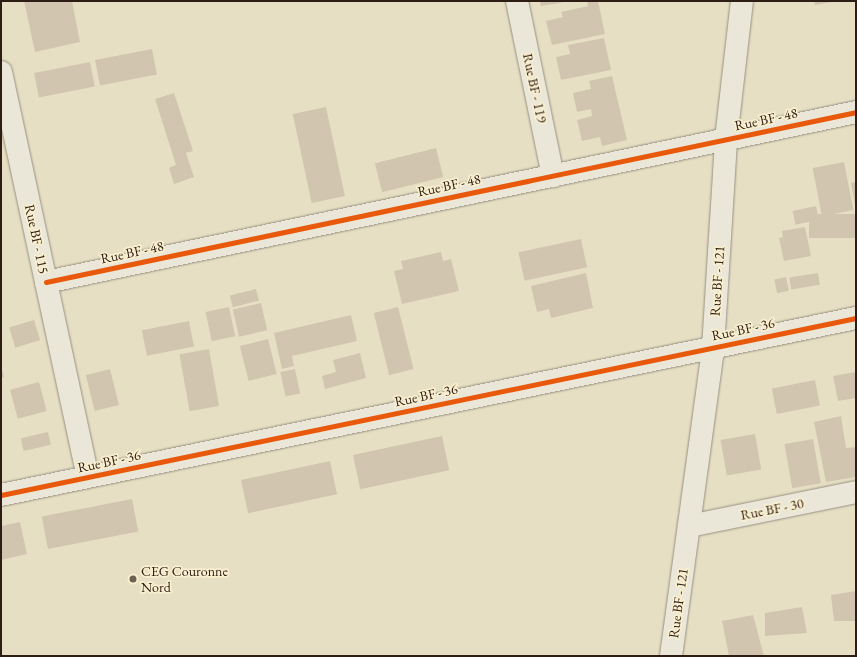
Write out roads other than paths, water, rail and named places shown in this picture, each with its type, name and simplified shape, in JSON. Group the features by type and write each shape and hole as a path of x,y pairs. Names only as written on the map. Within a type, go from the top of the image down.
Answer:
{"street":[{"name":"Rue BF - 119","path":"516,1 553,176"},
{"name":"Rue BF - 121","path":"671,656 713,348 726,139 742,1"},
{"name":"Rue BF - 115","path":"1,72 88,477"},
{"name":"Rue BF - 48","path":"46,282 856,112"},
{"name":"Rue BF - 36","path":"1,495 856,318"},
{"name":"Rue BF - 30","path":"689,526 856,492"}],"place":[{"name":"CEG Couronne Nord","path":"133,579"}]}
